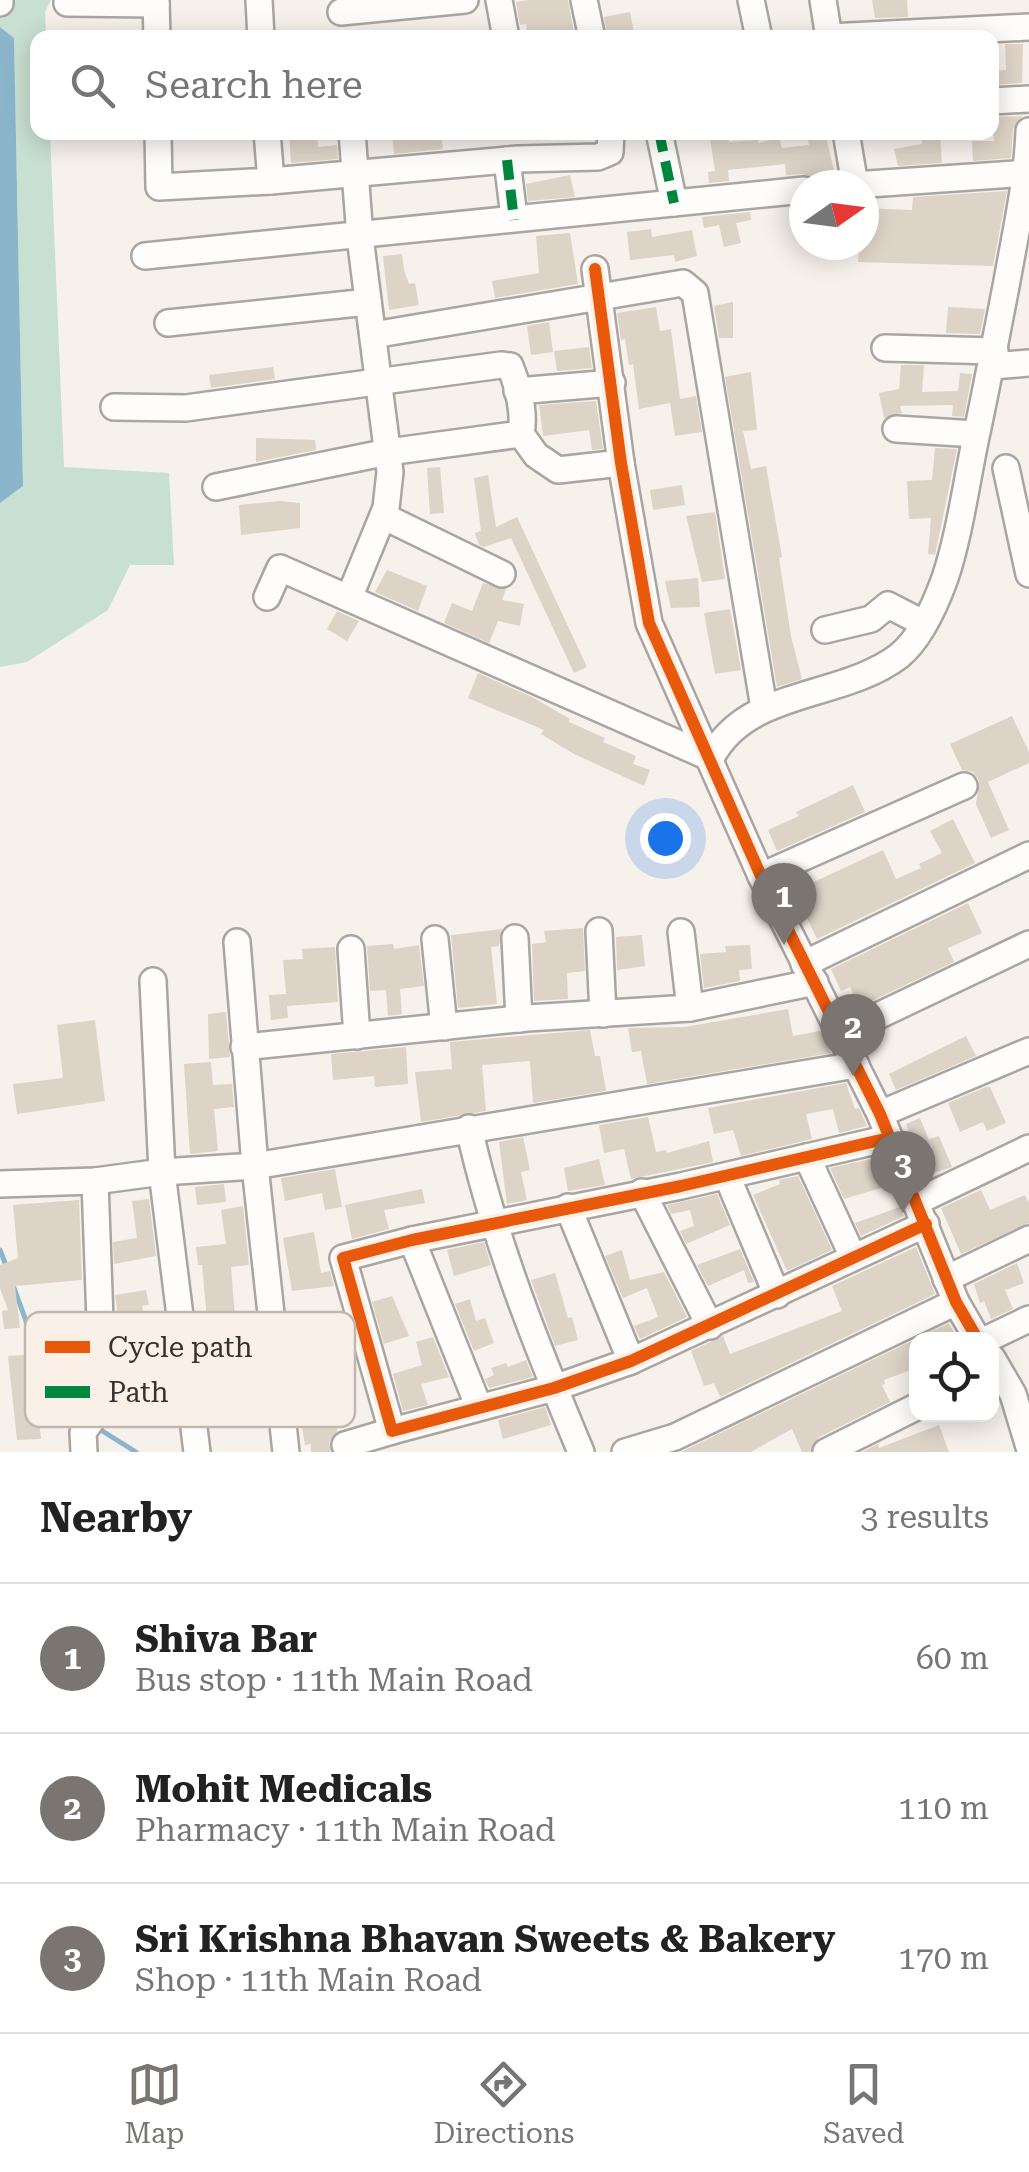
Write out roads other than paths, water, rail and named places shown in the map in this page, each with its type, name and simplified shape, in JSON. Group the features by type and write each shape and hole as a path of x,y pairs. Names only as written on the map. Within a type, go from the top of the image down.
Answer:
{"street":[{"path":"258,0 260,30"},
{"path":"342,16 465,0"},
{"path":"498,0 504,30"},
{"path":"584,0 590,30"},
{"path":"752,0 758,30"},
{"path":"823,0 828,30"},
{"path":"985,30 1029,28 1028,0"},
{"path":"68,3 156,2 156,30"},
{"path":"999,101 1029,99"},
{"path":"711,758 737,724 764,708 852,682 902,654 923,622 944,579 994,359 1018,278 1029,131"},
{"path":"158,140 159,187 598,157 610,152 611,140"},
{"path":"268,140 271,181"},
{"path":"349,598 383,516 390,472 360,236 353,140"},
{"path":"512,209 513,160 526,146 526,140"},
{"path":"660,140 674,204"},
{"path":"847,140 852,170"},
{"path":"879,183 1028,174"},
{"path":"145,256 789,192"},
{"path":"595,269 621,463 649,623 761,876 884,1126 951,1291 976,1332"},
{"path":"373,336 683,284 695,293 764,708"},
{"path":"168,323 368,302"},
{"path":"885,348 1029,363"},
{"path":"114,407 186,408 501,364 510,366 523,423 521,434 536,455 558,470 621,463"},
{"path":"517,391 612,383"},
{"path":"896,429 976,434"},
{"path":"216,486 388,452 521,434"},
{"path":"970,466 1018,467 1029,574"},
{"path":"383,516 502,574"},
{"path":"267,597 280,568 711,758"},
{"path":"825,630 870,619 888,605 923,622"},
{"path":"761,876 964,786"},
{"path":"244,1047 690,1008 809,973 1029,855"},
{"path":"599,932 603,1014"},
{"path":"681,932 690,1008"},
{"path":"515,938 519,1020"},
{"path":"436,939 444,1027"},
{"path":"237,942 271,1312"},
{"path":"840,1034 1029,944"},
{"path":"351,949 357,1036"},
{"path":"154,981 162,1172 180,1312"},
{"path":"392,1430 343,1258 494,1222 807,1157 884,1126 1029,1050"},
{"path":"1,1184 96,1182 162,1172 255,1166 856,1065"},
{"path":"469,1128 484,1194 581,1452"},
{"path":"345,1445 554,1388 631,1361 777,1296 853,1257 1029,1148"},
{"path":"807,1157 853,1257"},
{"path":"727,1176 777,1296"},
{"path":"96,1182 100,1312"},
{"path":"642,1192 710,1326"},
{"path":"568,1208 631,1361"},
{"path":"626,1452 675,1436 951,1291 1029,1239"},
{"path":"412,1240 478,1406"},
{"path":"999,1332 1029,1319"},
{"path":"999,1370 1021,1394 1029,1447"},
{"path":"826,1452 909,1410"},
{"path":"84,1452 88,1427"},
{"path":"194,1427 197,1452"},
{"path":"283,1427 286,1452"}],"water":[{"path":"0,27 14,38 23,486 0,503"}],"waterway":[{"path":"0,1250 7,1268"},
{"path":"14,1288 25,1318"},
{"path":"96,1427 136,1452"}],"place":[{"name":"Shiva Bar","path":"784,945"},
{"name":"Mohit Medicals","path":"853,1076"},
{"name":"Sri Krishna Bhavan Sweets & Bakery","path":"903,1213"}]}
